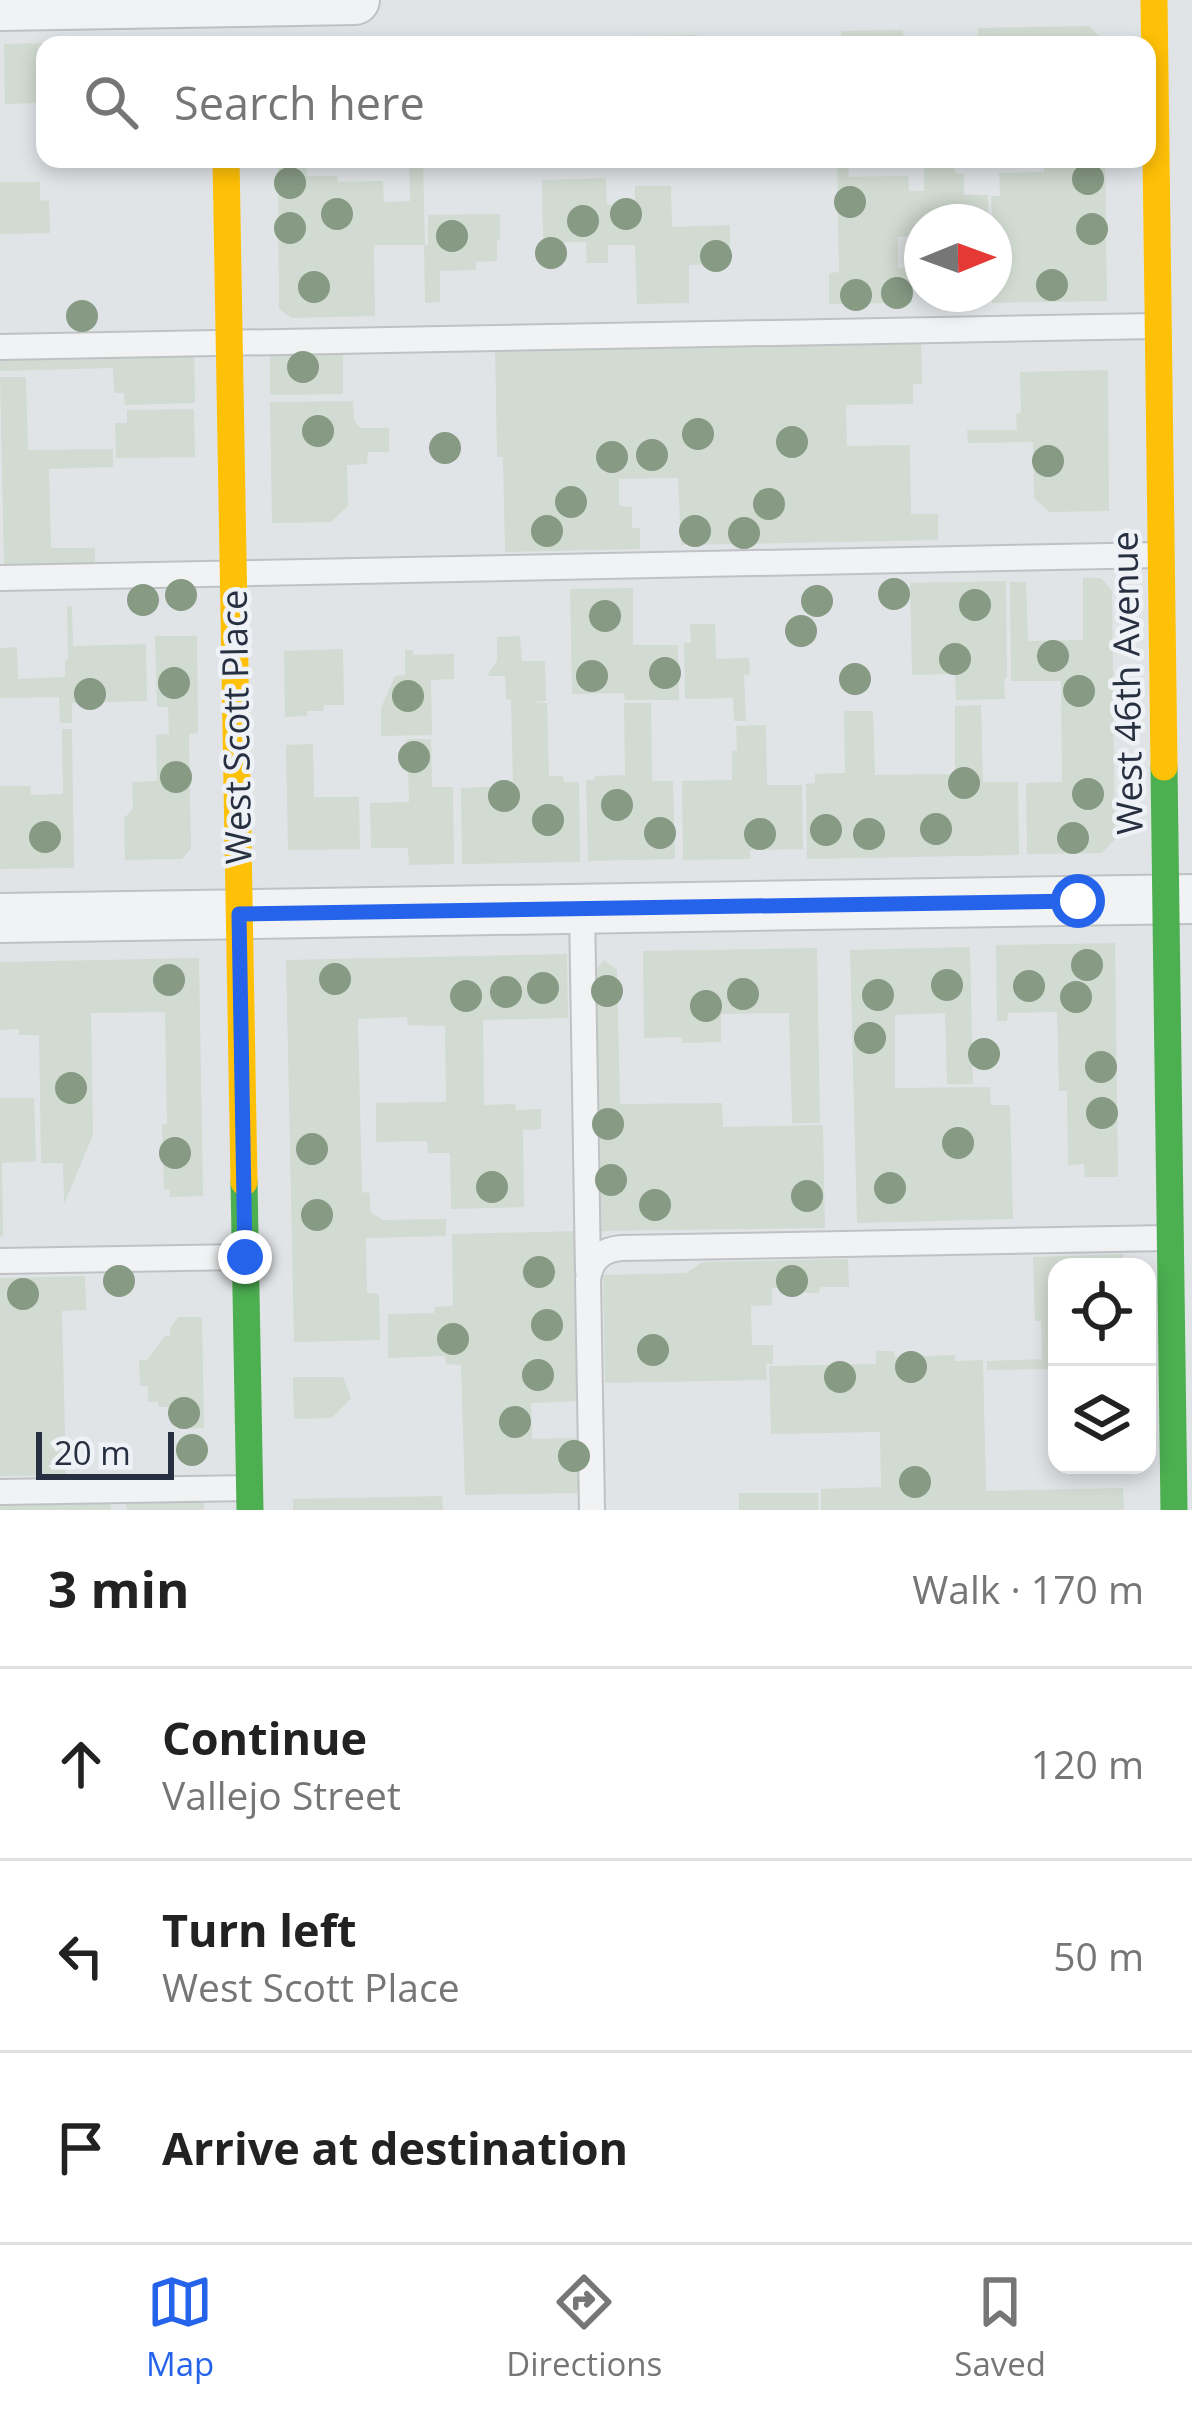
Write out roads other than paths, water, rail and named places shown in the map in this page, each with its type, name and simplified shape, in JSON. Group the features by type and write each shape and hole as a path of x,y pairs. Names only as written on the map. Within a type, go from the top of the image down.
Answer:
{"street":[{"path":"0,6 224,16 355,0"},
{"name":"West 46th Avenue","path":"1154,0 1155,36"},
{"name":"West 46th Avenue","path":"1156,130 1162,555 1179,899 1171,1238 1174,1510"},
{"name":"West Scott Place","path":"226,168 249,1499"},
{"path":"0,918 1179,899"}],"lane":[{"path":"0,347 1159,326"},
{"path":"0,578 1162,555"},
{"path":"582,909 592,1510"},
{"path":"587,1218 594,1237 621,1248"},
{"path":"588,1279 594,1260 621,1248 1171,1238"},
{"path":"0,1261 245,1257"},
{"path":"0,1492 249,1499"}]}
